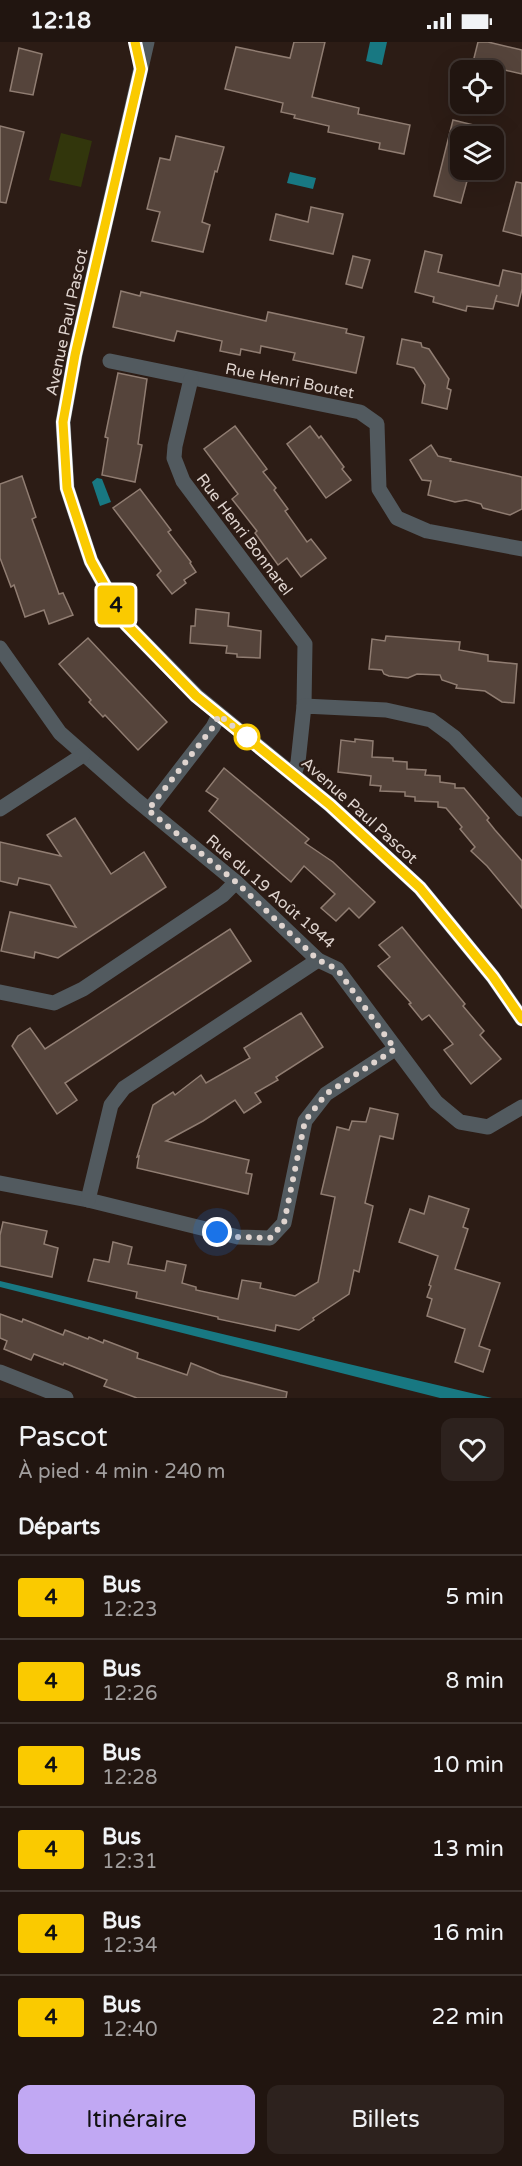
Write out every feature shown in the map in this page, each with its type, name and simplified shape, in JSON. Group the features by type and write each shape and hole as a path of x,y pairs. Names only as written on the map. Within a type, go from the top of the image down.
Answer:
{"street":[{"name":"Avenue Paul Pascot","path":"135,42 141,69"},
{"name":"Avenue Paul Pascot","path":"147,42 75,355 63,422 67,488 91,561 126,624 196,696 330,805 420,888 493,977 522,1019"},
{"name":"Rue Henri Boutet","path":"110,361 360,412 377,424 379,489 397,518 427,531 522,549"},
{"name":"Rue Henri Bonnarel","path":"191,379 174,458 183,481 305,644 304,706 298,762 294,775"},
{"name":"Rue du 19 Août 1944","path":"0,648 60,733 148,810 236,882 318,960 337,969 436,1102 460,1122 488,1127 522,1107"},
{"path":"304,706 386,710 430,720 454,736 522,809"},
{"path":"148,810 213,727 219,715"},
{"path":"0,810 83,754"},
{"path":"0,992 54,1003 92,982 223,895 236,882"},
{"path":"88,1200 111,1105 124,1089 318,960"},
{"path":"0,1183 88,1200 238,1237 270,1238 284,1223 305,1121 326,1094 395,1049"},
{"path":"0,1372 66,1398"}],"green space":[{"path":"61,133 92,141 81,187 49,180"}],"water":[{"path":"370,42 387,42 382,65 366,61"},
{"path":"290,172 316,178 313,189 287,183"},
{"path":"97,478 102,479 111,502 100,506 92,482"},
{"path":"0,1281 492,1398 440,1398 0,1287"}],"building":[{"path":"294,42 325,42 312,97 359,108 358,114 410,125 404,154 379,149 380,143 328,132 329,126 294,118 295,115 281,112 283,103 225,89 236,47 290,58"},
{"path":"478,42 522,50 522,74 504,70 504,60 474,60"},
{"path":"19,48 42,54 33,95 10,91"},
{"path":"453,120 478,126 452,126"},
{"path":"0,126 24,132 6,203 0,202"},
{"path":"450,132 450,180 467,180 461,203 434,196"},
{"path":"176,136 224,147 217,172 215,171 202,222 210,225 203,252 152,241 160,212 147,209 160,158 170,160"},
{"path":"516,182 522,183 522,236 503,231"},
{"path":"311,207 343,214 333,254 270,240 276,214 308,222"},
{"path":"425,251 442,255 438,272 499,286 503,270 522,274 522,289 518,306 495,301 493,309 467,306 466,311 433,302 434,297 415,292"},
{"path":"353,256 370,260 362,288 346,284"},
{"path":"121,291 140,296 141,292 266,321 268,312 347,329 346,333 364,337 356,373 293,360 295,353 261,346 260,353 241,349 240,355 220,351 222,341 177,331 174,341 113,327"},
{"path":"402,339 421,343 422,347 429,349 449,379 447,388 451,390 447,409 422,403 425,385 420,377 414,368 397,364"},
{"path":"118,373 147,379 138,444 142,445 135,482 102,475 108,438 105,437"},
{"path":"235,426 267,469 263,472 276,488 274,490 288,509 285,511 307,542 311,539 326,558 301,577 287,558 278,565 255,533 257,531 232,499 238,494 204,449"},
{"path":"310,426 319,438 321,436 351,480 326,498 287,444"},
{"path":"431,445 438,456 451,459 450,461 522,477 522,509 510,515 483,508 481,504 466,500 455,502 428,495 431,481 422,480 410,460"},
{"path":"22,476 36,517 32,519 59,594 63,593 73,615 49,624 44,610 25,617 14,585 11,587 0,558 0,484"},
{"path":"140,489 171,530 168,532 196,572 184,580 186,583 172,594 157,575 161,571 113,508"},
{"path":"196,609 229,613 228,626 261,631 260,658 237,657 237,654 226,653 227,646 190,643 191,626 195,626"},
{"path":"386,636 460,642 459,650 488,655 488,661 517,664 514,703 502,702 485,691 456,688 457,685 442,680 440,675 417,674 408,678 389,676 382,670 369,669 372,639 385,641"},
{"path":"88,638 167,722 138,750 105,715 103,717 89,702 91,700 59,664"},
{"path":"355,739 373,741 372,757 393,758 393,761 407,762 407,769 426,770 425,775 440,776 440,782 455,784 455,788 464,788 489,818 487,820 522,861 522,908 487,866 471,851 475,847 460,829 462,827 446,808 438,807 438,802 415,801 415,797 405,796 405,792 380,791 381,786 370,785 371,776 338,772 341,740 355,742"},
{"path":"224,768 309,839 305,843 333,862 375,902 359,918 349,908 336,921 321,908 335,894 304,866 291,882 209,811 218,799 206,791"},
{"path":"75,818 111,874 144,852 166,887 58,958 35,952 34,958 1,951 10,912 76,927 50,885 19,878 17,885 0,881 0,842 61,856 47,835"},
{"path":"402,927 465,1004 463,1006 484,1031 480,1035 501,1059 471,1084 444,1050 453,1044 429,1015 422,1020 409,1004 411,1003 378,966 390,957 379,945"},
{"path":"230,929 251,961 65,1083 77,1100 57,1114 12,1046 18,1036 30,1028 45,1049"},
{"path":"301,1013 323,1047 276,1077 278,1080 255,1093 261,1102 244,1113 235,1100 166,1141 249,1160 246,1173 252,1174 248,1194 137,1168 139,1156 137,1157 153,1105 173,1092 175,1095 201,1075 206,1083 250,1058 244,1048"},
{"path":"370,1108 398,1114 393,1139 380,1136 365,1203 373,1206 359,1272 354,1270 349,1294 299,1330 276,1325 275,1331 218,1319 218,1317 136,1298 137,1292 88,1281 94,1259 109,1262 113,1242 132,1247 128,1264 165,1271 167,1261 186,1265 182,1283 196,1287 196,1290 238,1299 242,1280 261,1283 260,1288 295,1296 318,1282 335,1197 321,1194 337,1127 349,1130 352,1121 366,1122"},
{"path":"429,1196 469,1209 463,1227 468,1229 455,1269 500,1283 479,1346 490,1350 483,1372 455,1362 465,1329 427,1316 432,1299 427,1297 431,1286 429,1285 438,1256 399,1242 410,1209 424,1214"},
{"path":"3,1222 47,1231 44,1244 58,1248 52,1277 0,1266 0,1235"},
{"path":"0,1314 22,1322 23,1319 63,1335 65,1330 103,1343 104,1340 138,1353 137,1358 187,1375 191,1363 220,1375 287,1392 286,1398 137,1398 104,1386 107,1380 64,1363 63,1365 34,1354 31,1360 4,1349 7,1341 0,1338"}],"bus line":[{"name":"4","path":"135,42 141,69 75,355 63,422 67,488 91,561 126,624 196,696 330,805 420,888 493,977 522,1019"}],"route":[{"path":"217,1232 238,1237 270,1238 284,1223 305,1121 326,1094 395,1049 337,969 318,960 236,882 148,810 213,727 219,715 251,741 247,737"}]}
